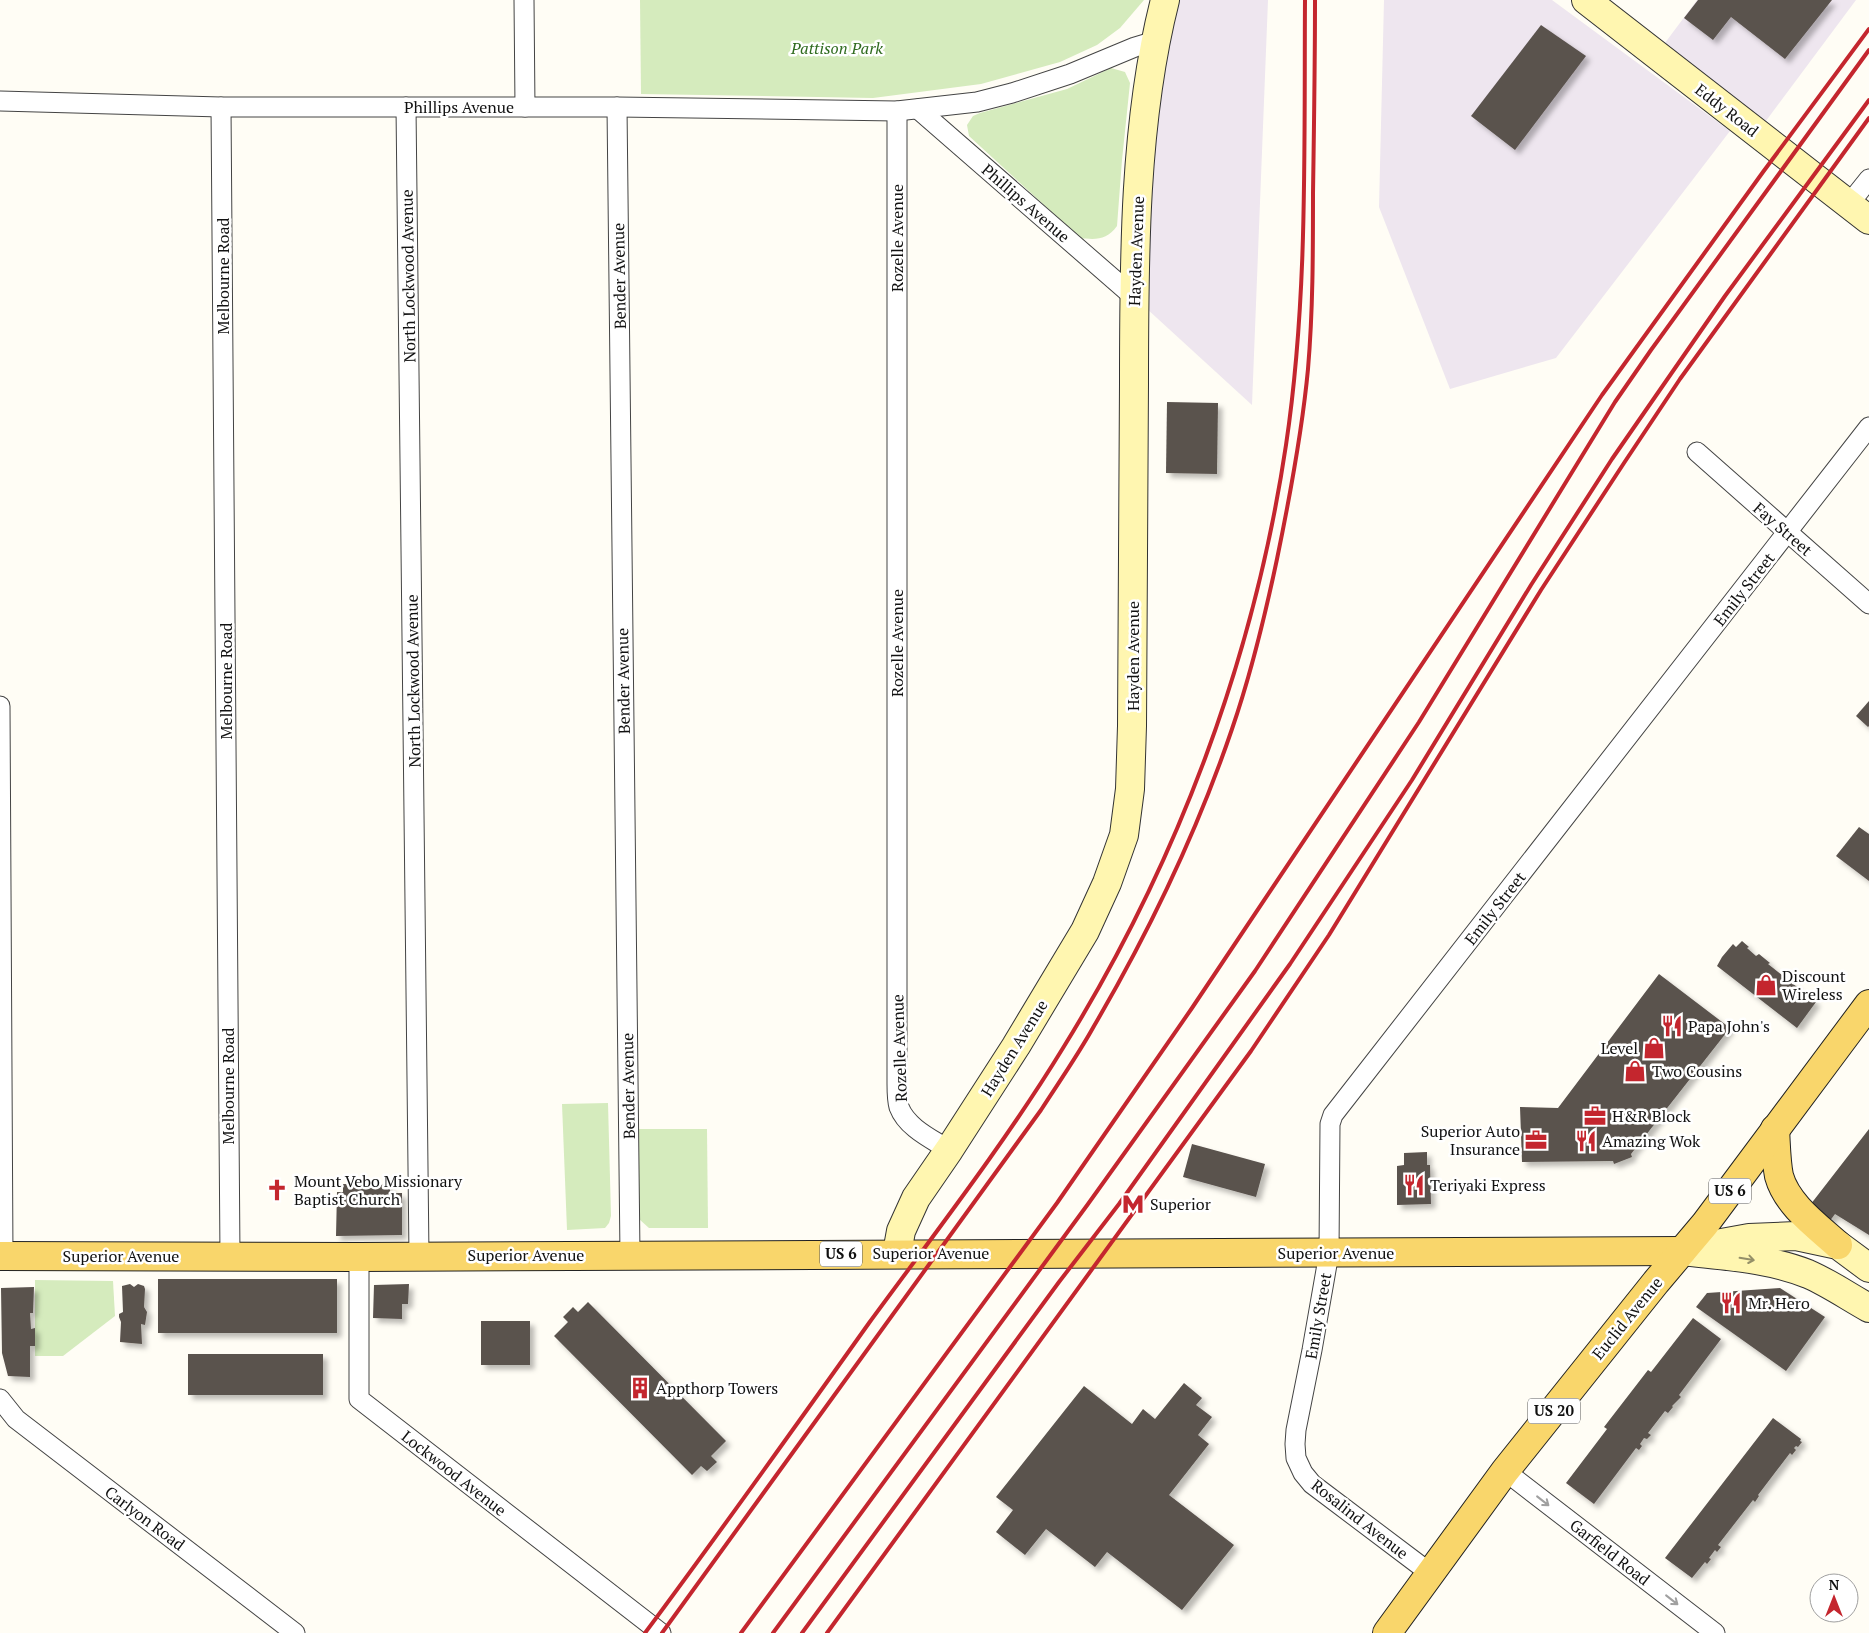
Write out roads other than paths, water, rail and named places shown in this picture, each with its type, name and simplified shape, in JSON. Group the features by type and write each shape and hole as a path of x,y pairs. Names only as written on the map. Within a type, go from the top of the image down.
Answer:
{"main road":[{"name":"Euclid Avenue","path":"1387,1633 1505,1471 1682,1251 1706,1224 1869,1004"},
{"path":"1775,1130 1779,1174 1782,1184 1797,1208 1838,1245"},
{"name":"Superior Avenue","path":"1,1256 359,1257 897,1253 1682,1251"}],"street":[{"path":"524,0 525,107"},
{"name":"Hayden Avenue","path":"897,1253 901,1230 916,1198 950,1150 1016,1046 1085,931 1107,883 1124,835 1130,789 1132,726 1134,297 1140,161 1154,40 1165,0"},
{"name":"Eddy Road","path":"1586,0 1859,212"},
{"name":"Phillips Avenue","path":"0,101 221,107 617,107 897,111 977,102 1012,93 1070,74 1135,46 1154,40"},
{"name":"Melbourne Road","path":"221,107 230,1256"},
{"name":"North Lockwood Avenue","path":"406,107 419,1256"},
{"name":"Bender Avenue","path":"617,107 630,1255"},
{"name":"Phillips Avenue","path":"918,109 1134,297"},
{"name":"Rozelle Avenue","path":"897,111 898,1105 903,1116 914,1128 950,1150"},
{"path":"1859,212 1869,179"},
{"name":"Emily Street","path":"1296,1458 1296,1430 1329,1252 1330,1124 1333,1115 1869,427"},
{"name":"Fay Street","path":"1697,452 1869,604"},
{"path":"0,706 1,1256"},
{"path":"1682,1251 1733,1240 1785,1235 1838,1245 1869,1268"},
{"path":"1682,1251 1746,1258 1808,1274 1869,1308"},
{"name":"Lockwood Avenue","path":"359,1257 359,1399 662,1633"},
{"name":"Carlyon Road","path":"0,1399 16,1419 295,1633"},
{"name":"Rosalind Avenue","path":"1296,1458 1303,1473 1312,1484 1430,1573"},
{"name":"Garfield Road","path":"1505,1471 1715,1633"}],"railway":[{"path":"645,1633 1018,1118 1063,1048 1104,978 1141,906 1175,833 1205,758 1254,604 1272,525 1286,445 1293,390 1301,279 1305,0"},
{"path":"662,1633 1041,1110 1088,1037 1134,954 1153,918 1203,806 1232,729 1268,602 1282,535 1302,417 1310,347 1312,303 1315,0"},
{"path":"741,1633 1057,1203 1192,1008 1602,395 1869,29"},
{"path":"773,1633 1088,1204 1255,971 1419,722 1615,402 1869,50"},
{"path":"802,1633 1059,1282 1119,1204 1290,964 1412,780 1531,585 1612,459 1725,296 1869,100"},
{"path":"827,1633 1251,1051 1329,935 1541,590 1624,463 1680,379 1869,118"}],"place":[{"name":"Discount Wireless","path":"1766,985"},
{"name":"Papa John's","path":"1672,1026"},
{"name":"Level","path":"1654,1048"},
{"name":"Two Cousins","path":"1635,1071"},
{"name":"H&R Block","path":"1595,1116"},
{"name":"Superior Auto Insurance","path":"1536,1140"},
{"name":"Amazing Wok","path":"1586,1141"},
{"name":"Teriyaki Express","path":"1414,1185"},
{"name":"Mount Vebo Missionary Baptist Church","path":"277,1190"},
{"name":"Superior","path":"1133,1204"},
{"name":"Mr. Hero","path":"1731,1303"},
{"name":"Appthorp Towers","path":"640,1388"}],"park label":[{"name":"Pattison Park","path":"837,48"}]}
